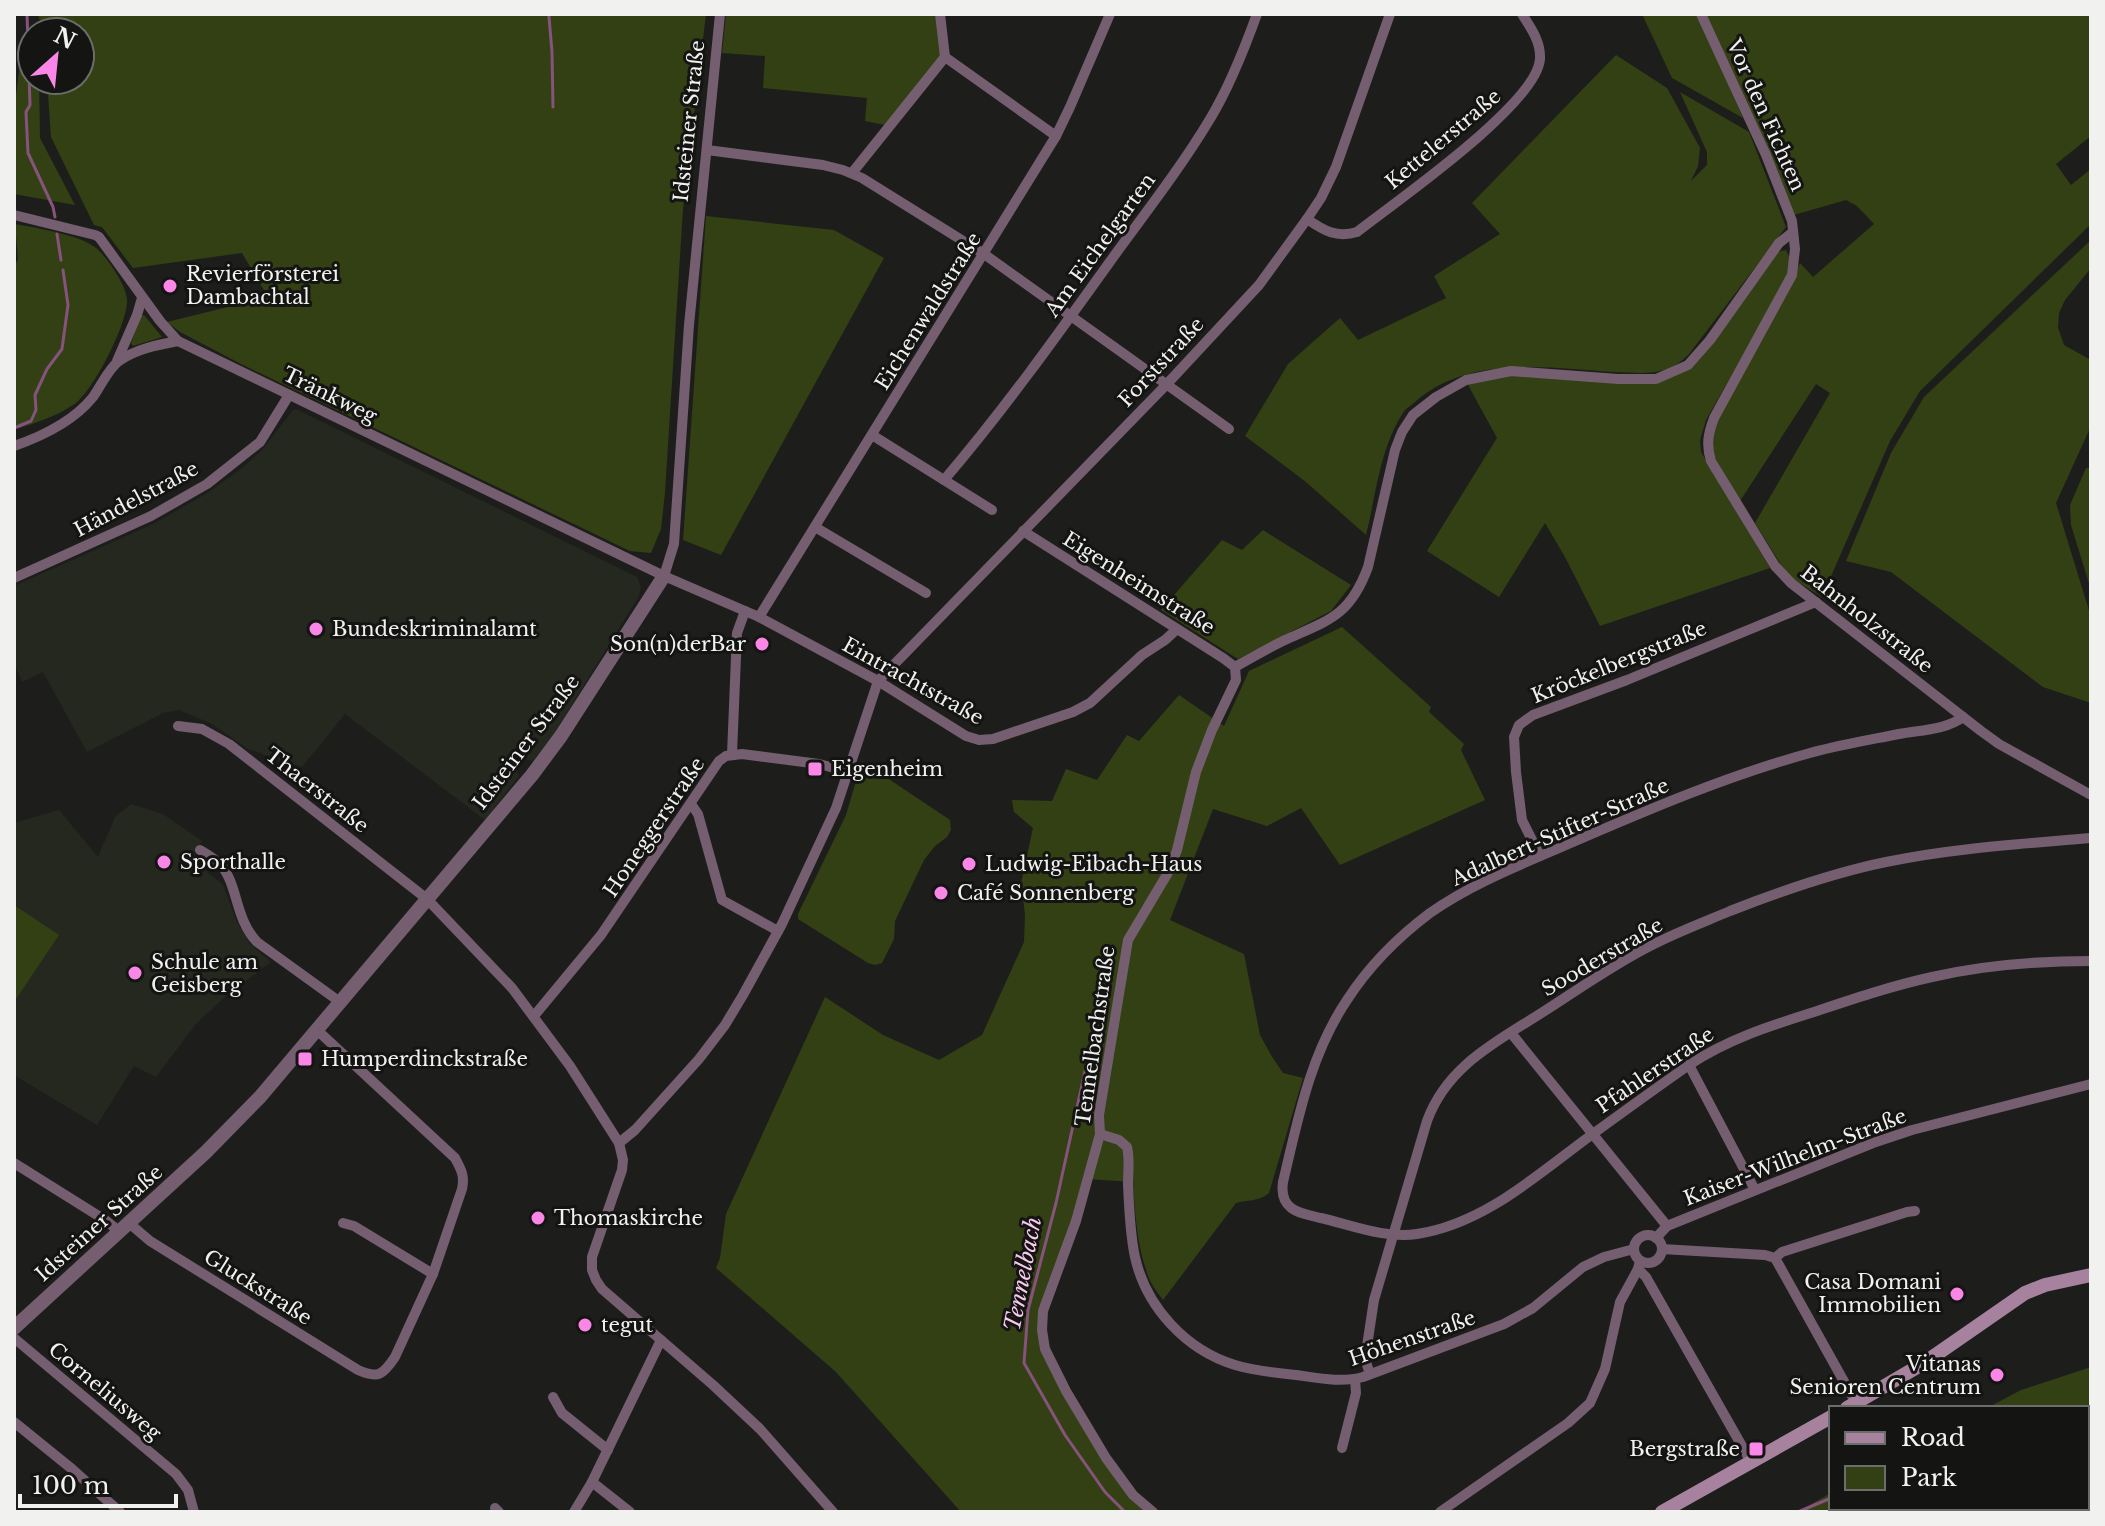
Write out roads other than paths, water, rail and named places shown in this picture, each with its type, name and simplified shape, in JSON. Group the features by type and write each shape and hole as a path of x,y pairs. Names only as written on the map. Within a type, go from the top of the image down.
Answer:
{"main road":[{"path":"1851,1406 1924,1363 2025,1293 2045,1285 2091,1275"},
{"path":"1669,1510 1829,1418"}],"street":[{"name":"Idsteiner Straße","path":"14,1328 233,1126 284,1071 561,736 664,576 674,544 689,325 720,14"},
{"path":"852,173 945,57 940,14"},
{"name":"Eichenwaldstraße","path":"759,617 1056,136 1110,14"},
{"name":"Am Eichelgarten","path":"944,480 1071,317 1174,173 1229,84 1257,14"},
{"name":"Forststraße","path":"878,681 1259,285 1321,198 1336,167 1390,14"},
{"name":"Kettelerstraße","path":"1307,219 1333,234 1346,236 1357,232 1509,110 1527,88 1540,61 1533,31 1522,14"},
{"name":"Vor den Fichten","path":"1701,14 1766,155 1792,221 1793,232"},
{"path":"945,57 1056,136"},
{"path":"707,150 823,165 852,173 984,254 1229,429"},
{"name":"Tränkweg","path":"14,215 95,235 103,241 142,298 178,341 664,576"},
{"path":"1235,667 1282,641 1328,621 1351,602 1368,567 1402,432 1413,415 1436,397 1466,380 1511,371 1656,379 1688,365 1719,328 1779,243 1793,232"},
{"name":"Bahnholzstraße","path":"1793,232 1795,262 1792,275 1714,418 1708,435 1711,461 1775,566 1791,583 1999,744 2091,795"},
{"path":"14,446 49,432 67,421 91,399 116,363 142,298"},
{"path":"116,363 136,352 178,341"},
{"name":"Händelstraße","path":"14,578 151,516 207,484 260,442 289,395"},
{"path":"872,435 992,510"},
{"path":"815,527 926,593"},
{"name":"Eigenheimstraße","path":"1023,531 1235,667"},
{"name":"Eintrachtstraße","path":"664,576 759,617 878,681 966,736 979,740 993,739 1073,712 1090,703 1142,655 1177,629"},
{"name":"Kröckelbergstraße","path":"1540,856 1522,820 1514,737 1519,725 1533,715 1816,602"},
{"path":"732,754 737,633 745,611"},
{"name":"Tennelbachstraße","path":"1153,1512 1133,1495 1106,1458 1066,1391 1045,1349 1043,1311 1076,1221 1100,1134 1099,1115 1128,940 1169,871 1196,772 1236,680 1235,667"},
{"path":"833,1512 760,1429 602,1289 592,1270 592,1257 622,1170 619,1143 635,1130 680,1080 725,1025 778,931 836,808 878,681"},
{"name":"Adalbert-Stifter-Straße","path":"1283,1182 1307,1084 1334,1021 1358,984 1400,938 1432,912 1466,891 1540,856 1700,790 1807,754 1947,725 1963,717"},
{"name":"Thaerstraße","path":"178,726 202,729 229,744 427,899 512,988 573,1071 619,1143"},
{"name":"Honeggerstraße","path":"534,1016 601,935 719,761 732,754 819,764 849,772"},
{"path":"691,804 698,814 722,900 778,931"},
{"name":"Sooderstraße","path":"1370,1374 1365,1359 1370,1318 1393,1234 1427,1121 1438,1096 1460,1068 1651,945 1784,890 1839,873 1915,856 2091,838"},
{"path":"200,850 222,866 251,936 340,1002"},
{"name":"Pfahlerstraße","path":"1283,1182 1283,1198 1287,1206 1295,1211 1393,1234 1418,1234 1440,1228 1509,1196 1689,1065 1742,1036 1903,984 1993,966 2091,961"},
{"path":"317,1030 455,1158 464,1180 433,1274 354,1226 343,1223"},
{"path":"1511,1033 1667,1226"},
{"path":"1689,1065 1755,1190"},
{"name":"Kaiser-Wilhelm-Straße","path":"1659,1243 1667,1226 1873,1143 2091,1084"},
{"name":"Höhenstraße","path":"1100,1134 1119,1140 1127,1147 1129,1210 1135,1257 1152,1299 1192,1344 1219,1359 1248,1368 1339,1380 1355,1379 1515,1319 1583,1267 1604,1257 1634,1249"},
{"name":"Gluckstraße","path":"14,1163 105,1220 150,1241 371,1376 383,1372 395,1357 433,1274"},
{"path":"1775,1258 1782,1252 1915,1211"},
{"path":"1751,1462 1639,1265 1634,1249 1643,1237 1648,1236 1659,1243 1775,1258 1851,1406"},
{"path":"1440,1512 1568,1423 1590,1403 1605,1369 1620,1302 1639,1265 1657,1259 1659,1243"},
{"name":"Corneliusweg","path":"14,1338 176,1474 188,1490 194,1512"},
{"path":"574,1512 592,1482 661,1340"},
{"path":"1342,1448 1356,1393 1355,1379"},
{"path":"553,1397 562,1413 608,1450"},
{"path":"14,1422 120,1512"},
{"path":"592,1482 630,1512"}],"waterway":[{"path":"549,17 553,107"},
{"path":"30,96 26,112 28,153 55,217"},
{"path":"57,234 61,260"},
{"path":"14,428 31,421 36,410 35,395 47,369 62,349 68,305 63,270"},
{"name":"Tennelbach","path":"1087,1062 1056,1203 1028,1310 1024,1363 1065,1435 1105,1492 1125,1512"},
{"path":"1798,1512 1829,1499"}],"place":[{"name":"Revierförsterei Dambachtal","path":"170,286"},
{"name":"Bundeskriminalamt","path":"316,629"},
{"name":"Son(n)derBar","path":"762,644"},
{"name":"Eigenheim","path":"815,769"},
{"name":"Sporthalle","path":"164,862"},
{"name":"Ludwig-Eibach-Haus","path":"969,864"},
{"name":"Café Sonnenberg","path":"941,893"},
{"name":"Schule am Geisberg","path":"135,973"},
{"name":"Humperdinckstraße","path":"305,1059"},
{"name":"Thomaskirche","path":"538,1218"},
{"name":"Casa Domani Immobilien","path":"1957,1294"},
{"name":"tegut","path":"585,1325"},
{"name":"Vitanas Senioren Centrum","path":"1997,1375"},
{"name":"Bergstraße","path":"1756,1449"}]}
